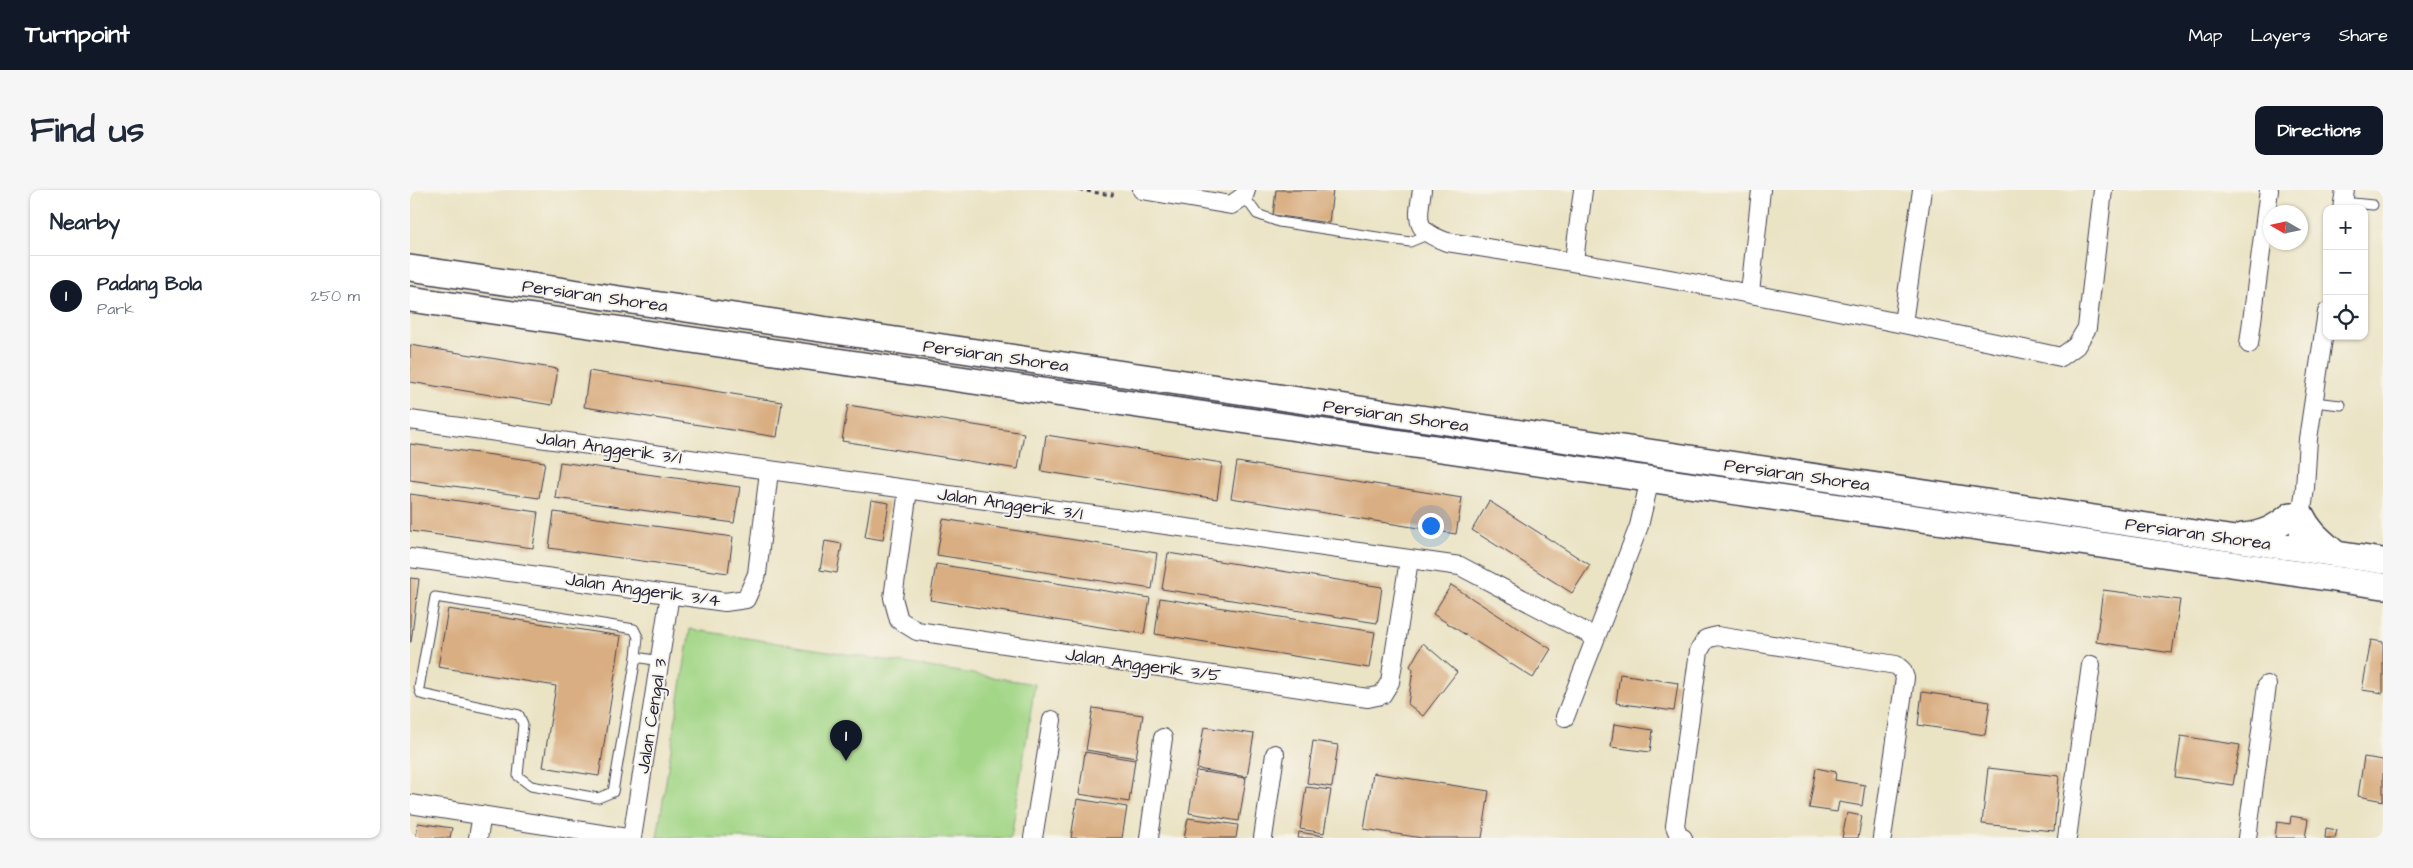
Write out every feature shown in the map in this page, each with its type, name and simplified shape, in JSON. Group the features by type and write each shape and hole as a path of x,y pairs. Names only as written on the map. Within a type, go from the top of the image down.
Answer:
{"main road":[{"name":"Persiaran Shorea","path":"410,268 2291,549 2383,561"},
{"name":"Persiaran Shorea","path":"410,299 2383,586"},
{"path":"1582,443 1601,452 1641,465 1650,479 1660,472 1672,469 1714,470 1731,465"},
{"path":"2226,538 2258,535 2274,529 2296,515 2336,554"},
{"path":"2218,562 2255,559 2291,549 2312,568 2336,580"}],"street":[{"path":"1142,190 1231,204 1245,193"},
{"path":"1422,190 1418,218 1428,235 1447,242 1574,261 1903,323 2061,357 2076,346 2087,328 2103,190"},
{"path":"1574,261 1583,190"},
{"path":"1750,294 1761,190"},
{"path":"1903,323 1922,190"},
{"path":"2249,344 2269,190"},
{"path":"2291,549 2296,515 2296,485 2308,439 2323,338"},
{"name":"Jalan Anggerik 3/1","path":"410,420 1460,566 1594,637"},
{"name":"Jalan Anggerik 3/4","path":"410,558 724,602 746,599 757,574 769,471"},
{"path":"1565,717 1594,637 1640,526 1650,479"},
{"name":"Jalan Anggerik 3/5","path":"908,490 893,598 899,620 917,631 1368,698 1382,695 1390,682 1410,560"},
{"name":"Jalan Cengal 3","path":"632,838 670,594"},
{"path":"1683,838 1678,836 1675,826 1700,651 1706,639 1717,636 1896,665 1902,670 1905,678 1882,838"},
{"path":"2066,838 2091,665"},
{"path":"2247,838 2267,685"},
{"path":"1033,838 1052,720"},
{"path":"1149,838 1163,738"},
{"path":"1263,838 1275,754"},
{"path":"410,804 482,815 560,833 627,838"},
{"path":"478,838 482,815"}],"lane":[{"path":"1245,193 1257,214 1279,222 1410,242 1428,235"},
{"path":"2343,200 2373,205"},
{"path":"2313,402 2341,404"},
{"path":"435,597 634,629 638,637 636,657 613,792 598,798 531,786 518,776 523,724 519,715 420,694 418,688 435,597"},
{"path":"636,657 660,661"}],"path":[{"path":"1079,190 1112,196 1114,190"}],"green space":[{"path":"690,629 1035,684 1011,838 657,838"}],"building":[{"path":"1276,190 1333,190 1329,223 1273,215"},
{"path":"410,345 558,369 552,405 410,382"},
{"path":"589,371 782,402 777,437 584,407"},
{"path":"848,405 1024,433 1018,469 842,441"},
{"path":"1046,435 1222,463 1217,499 1041,471"},
{"path":"410,444 545,462 539,498 410,480"},
{"path":"560,462 740,487 734,523 555,498"},
{"path":"1237,462 1462,498 1456,534 1231,498"},
{"path":"410,494 538,512 533,548 410,531"},
{"path":"871,500 889,503 883,540 865,537"},
{"path":"1489,501 1590,565 1572,593 1472,530"},
{"path":"554,512 733,537 728,573 549,548"},
{"path":"943,519 1157,553 1152,589 937,555"},
{"path":"825,541 842,544 837,573 820,570"},
{"path":"1168,553 1382,587 1377,623 1162,589"},
{"path":"936,564 1150,598 1144,634 930,600"},
{"path":"410,578 419,579 411,642 410,642"},
{"path":"1451,585 1551,649 1533,678 1433,614"},
{"path":"2103,590 2180,600 2172,653 2096,642"},
{"path":"1160,598 1375,632 1369,668 1155,634"},
{"path":"448,609 621,636 599,776 543,767 556,686 438,667"},
{"path":"2371,640 2383,642 2383,693 2362,690"},
{"path":"1423,643 1457,672 1423,716 1408,704 1413,670 1410,666"},
{"path":"1620,674 1678,683 1674,711 1616,703"},
{"path":"1922,692 1990,702 1985,735 1918,725"},
{"path":"1093,708 1143,715 1136,758 1086,750"},
{"path":"1614,724 1653,730 1650,752 1611,747"},
{"path":"1204,727 1254,734 1247,777 1197,769"},
{"path":"2181,736 2240,745 2233,785 2175,777"},
{"path":"1313,741 1338,745 1332,787 1307,783"},
{"path":"1085,752 1135,760 1129,802 1079,794"},
{"path":"2364,757 2383,760 2383,801 2358,796"},
{"path":"1816,768 1836,772 1835,780 1865,785 1862,806 1839,802 1837,812 1809,808"},
{"path":"1988,768 2059,776 2054,831 1982,824"},
{"path":"1196,771 1246,778 1239,821 1189,813"},
{"path":"1373,773 1489,791 1482,838 1422,838 1364,829"},
{"path":"1306,787 1331,790 1324,833 1300,829"},
{"path":"1077,799 1127,807 1122,838 1071,838"},
{"path":"1847,813 1862,816 1858,838 1842,838"},
{"path":"2291,816 2308,819 2305,838 2275,838 2277,822 2290,824"},
{"path":"1188,818 1238,825 1236,838 1184,838"},
{"path":"418,823 452,828 450,838 416,838"},
{"path":"2326,828 2337,830 2335,838 2325,838"},
{"path":"1299,832 1324,836 1323,838 1298,838"}],"place":[{"name":"Padang Bola","path":"846,761"}]}
